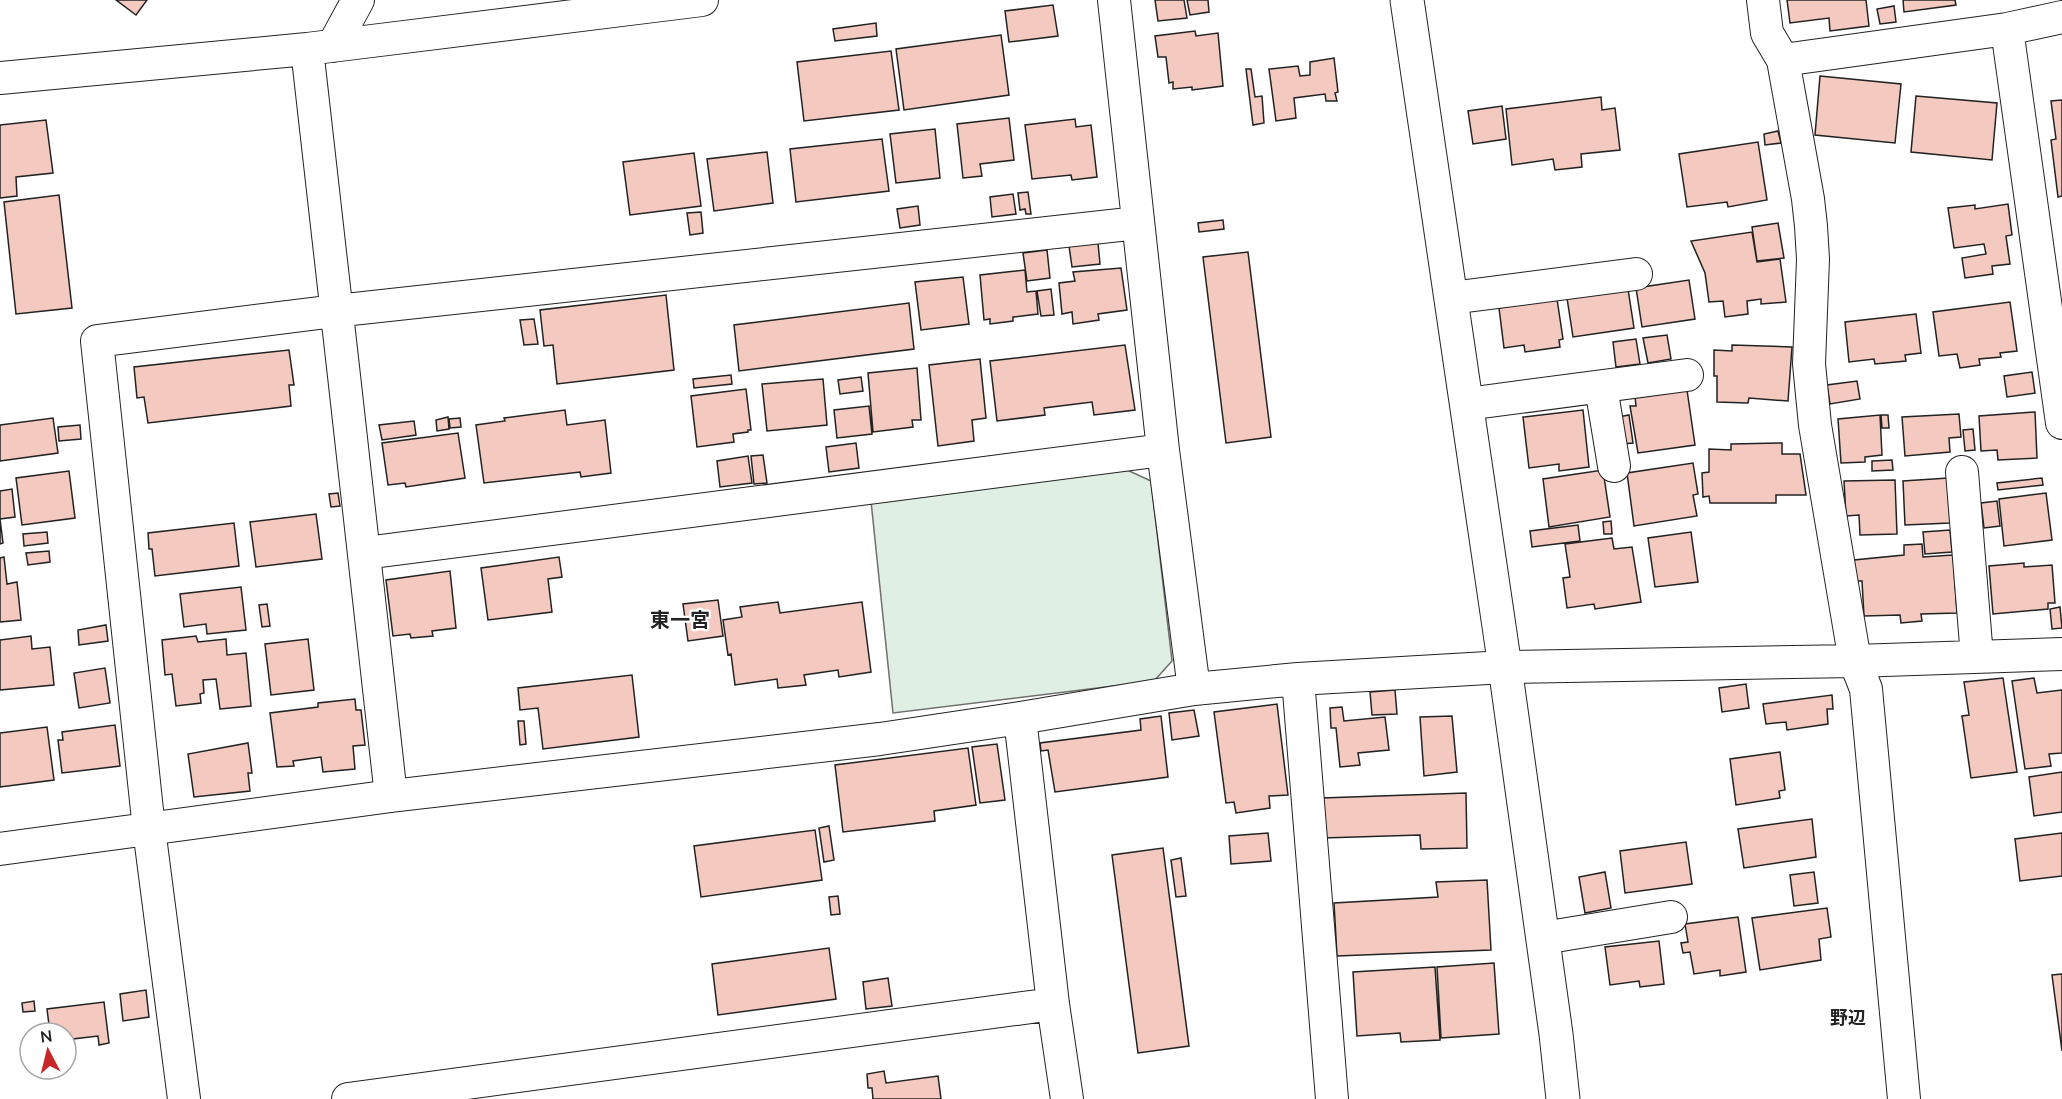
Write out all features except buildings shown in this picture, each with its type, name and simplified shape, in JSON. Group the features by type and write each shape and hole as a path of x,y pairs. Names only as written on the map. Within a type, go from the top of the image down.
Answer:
{"street":[{"path":"358,0 320,47 335,311 365,553 391,796"},
{"path":"0,78 320,47 702,0"},
{"path":"1114,0 1163,450 1194,689"},
{"path":"1407,0 1505,667 1563,1099"},
{"path":"1763,0 1767,33 1783,60 1808,199 1813,259 1809,364 1815,425 1855,662 1866,689 1904,1099"},
{"path":"1783,60 2007,29 2062,17"},
{"path":"2007,29 2062,423"},
{"path":"184,1099 149,830 97,341 335,311 1138,223"},
{"path":"1451,298 1636,274"},
{"path":"1467,404 1687,375"},
{"path":"1601,387 1614,466"},
{"path":"365,553 1163,450"},
{"path":"1962,472 1977,657"},
{"path":"0,849 391,796 869,740 1194,689 1298,679 1505,667 1855,662 2062,654"},
{"path":"1298,679 1332,1099"},
{"path":"1020,718 1053,1004 1067,1099"},
{"path":"1543,938 1671,917"},
{"path":"348,1099 1053,1004"}],"green space":[{"path":"1125,469 1151,481 1172,661 1154,681 893,713 871,501"}],"district":[{"name":"東一宮","path":"680,620"},
{"name":"野辺","path":"1848,1018"}]}
